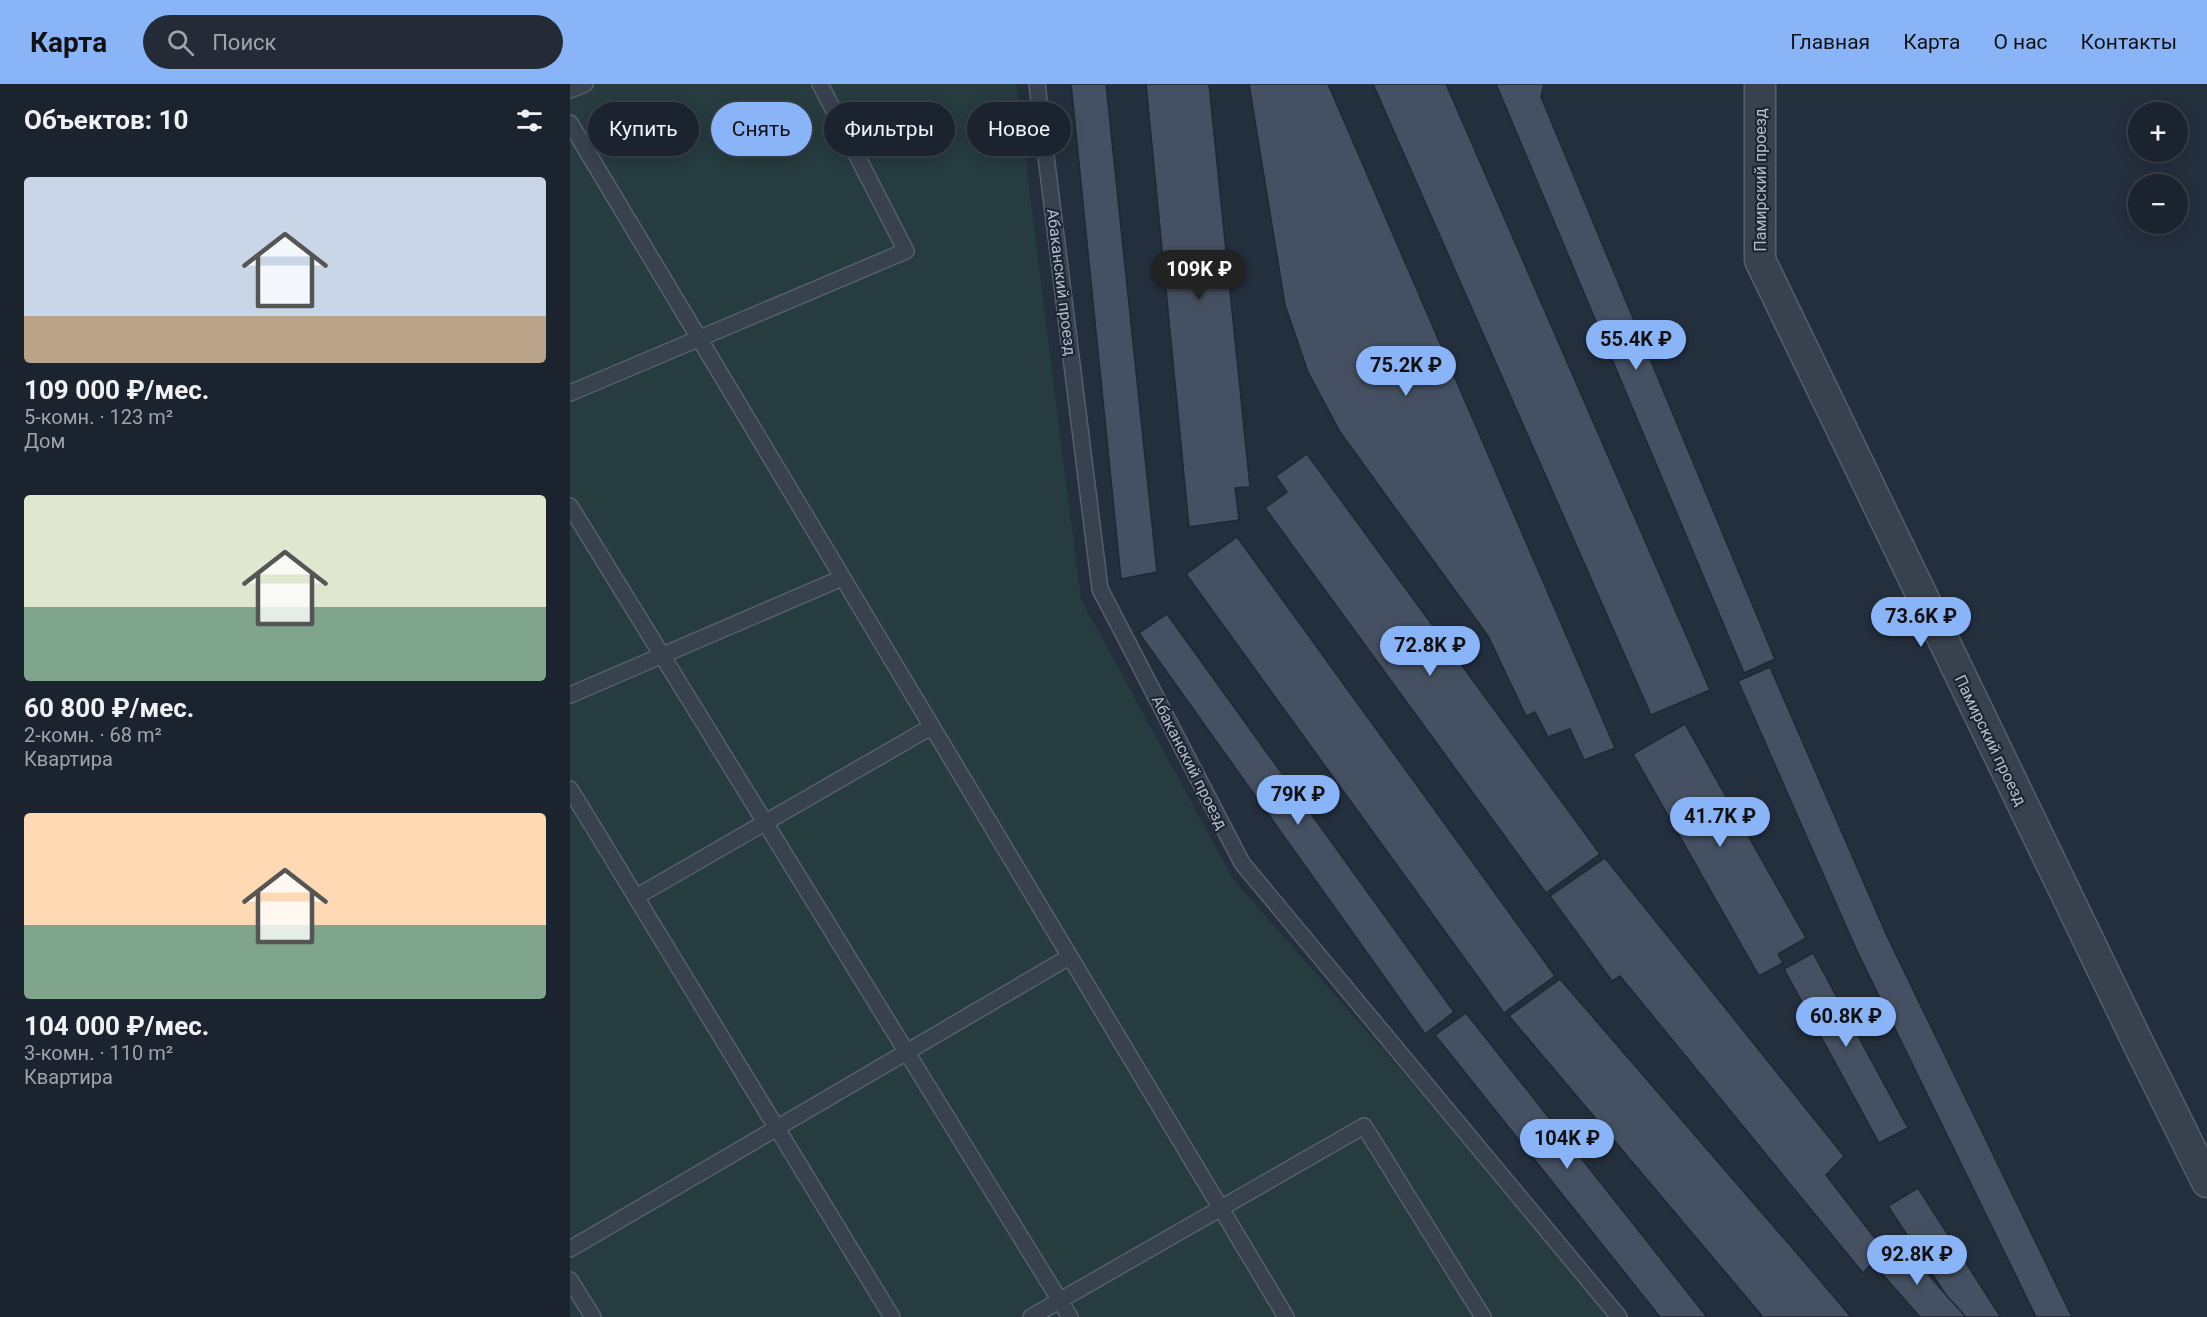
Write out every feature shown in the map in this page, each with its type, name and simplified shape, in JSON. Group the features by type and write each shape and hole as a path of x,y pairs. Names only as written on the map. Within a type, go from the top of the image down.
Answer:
{"street":[{"name":"Памирский проезд","path":"1760,84 1760,260 2207,1182"}],"lane":[{"path":"570,90 585,84"},
{"path":"570,393 906,251 820,84"},
{"name":"Абаканский проезд","path":"1037,84 1100,589 1242,863 1619,1317"},
{"path":"570,123 1286,1317"},
{"path":"570,506 1070,1317"},
{"path":"570,695 842,578"},
{"path":"636,897 931,727"},
{"path":"570,789 892,1317"},
{"path":"570,1249 1069,957"},
{"path":"1031,1317 1364,1126 1483,1317"},
{"path":"570,1280 592,1317"}],"green space":[{"path":"570,84 1016,84 1018,102 967,102 967,156 1025,156 1081,599 1233,879 1421,1093 1608,1317 570,1317"}],"building":[{"path":"1071,84 1106,84 1157,572 1121,579"},
{"path":"1146,84 1209,84 1250,487 1235,488 1239,520 1189,527"},
{"path":"1249,84 1328,84 1615,748 1584,760 1570,729 1548,737 1535,712 1526,716 1488,636 1340,432 1308,372 1285,305"},
{"path":"1373,84 1446,84 1710,690 1651,715"},
{"path":"1496,84 1544,84 1541,97 1775,659 1744,673"},
{"path":"1307,454 1600,854 1546,893 1265,508 1287,492 1276,476"},
{"path":"1237,537 1555,976 1504,1013 1186,574"},
{"path":"1167,614 1454,1012 1425,1034 1139,633"},
{"path":"1770,667 1887,936 2072,1317 2036,1317 1857,951 1738,681"},
{"path":"1685,724 1806,938 1778,954 1783,963 1759,976 1633,754"},
{"path":"1605,858 1844,1156 1826,1175 1884,1250 1863,1273 1620,976 1612,981 1550,896"},
{"path":"1813,953 1908,1128 1879,1143 1784,969"},
{"path":"1560,979 1851,1317 1763,1317 1509,1016"},
{"path":"1466,1013 1707,1317 1660,1317 1435,1035"},
{"path":"1918,1188 2000,1316 1966,1317 1946,1295 1888,1206"},
{"path":"1903,1245 1966,1317 1920,1317 1877,1268"}]}
